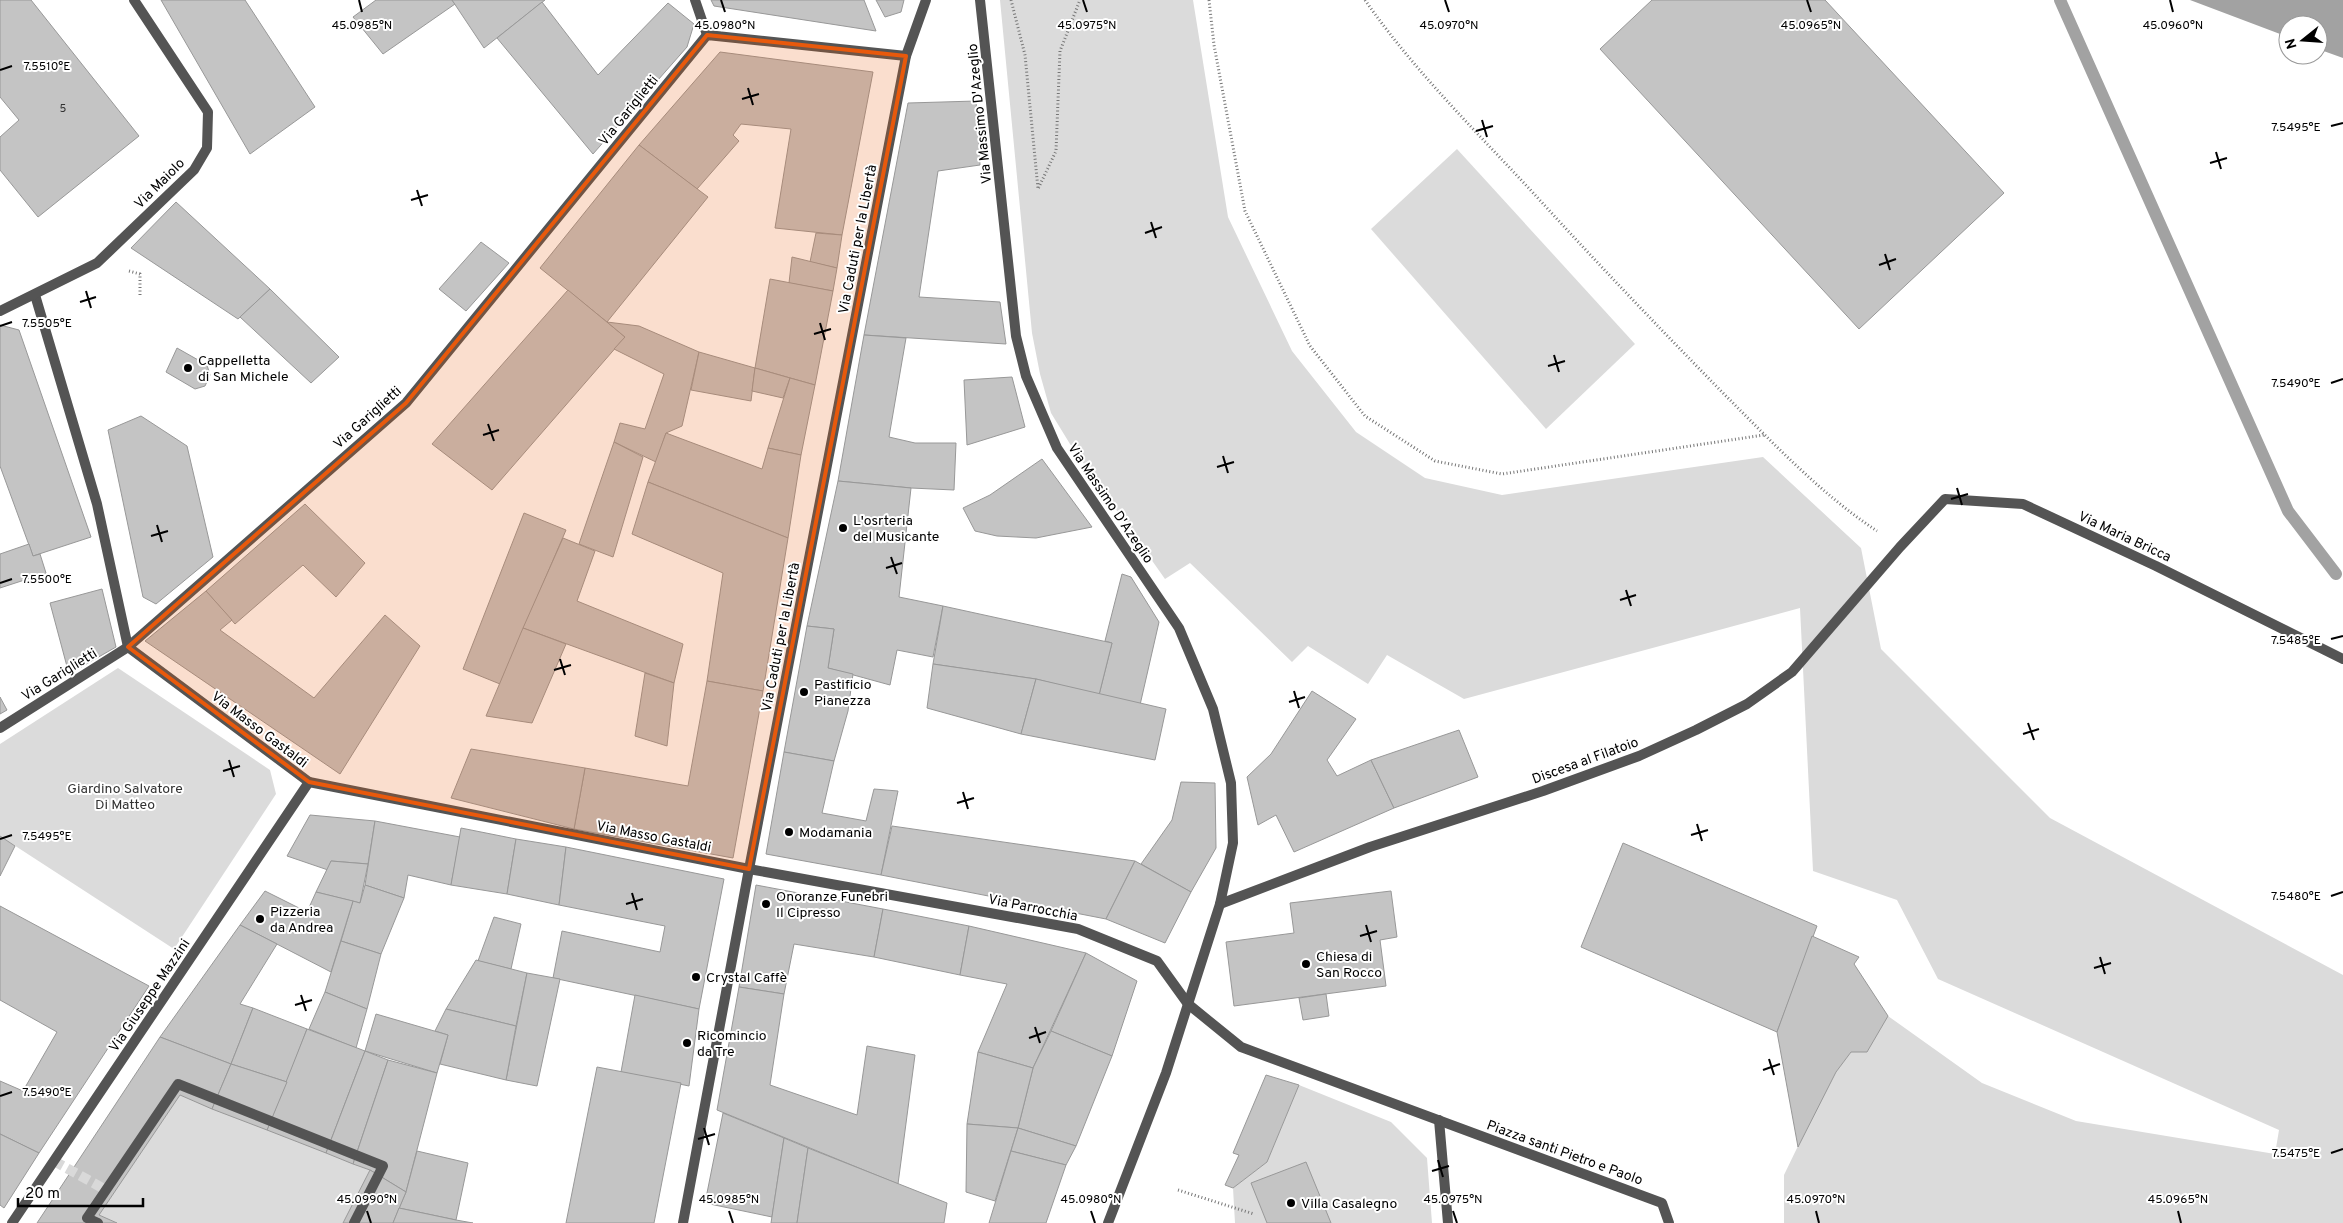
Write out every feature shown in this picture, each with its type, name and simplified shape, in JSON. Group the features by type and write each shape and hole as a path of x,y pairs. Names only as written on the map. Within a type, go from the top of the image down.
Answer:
{"street":[{"name":"Via Maiolo","path":"0,311 97,262 194,170 207,148 208,112 134,0"},
{"path":"695,0 707,35 906,56"},
{"name":"Via Caduti per la Libertà","path":"683,1223 749,869 906,56 926,0"},
{"name":"Via Massimo D'Azeglio","path":"980,0 1016,336 1026,376 1056,448 1179,628 1213,709 1230,783 1233,843 1220,904 1166,1073 1108,1223"},
{"name":"Via Gariglietti","path":"0,728 128,647 406,403 707,35"},
{"path":"35,295 97,504 128,647"},
{"name":"Via Maria Bricca","path":"1900,546 1945,499 2023,504 2156,566 2343,659"},
{"name":"Discesa al Filatoio","path":"1220,904 1370,847 1543,791 1639,756 1747,704 1792,672 1900,546"},
{"name":"Via Masso Gastaldi","path":"128,647 309,782 749,869"},
{"name":"Via Giuseppe Mazzini","path":"12,1223 309,782"},
{"name":"Via Parrocchia","path":"749,869 1078,929 1157,961 1188,1004 1241,1047 1439,1120"},
{"path":"98,1223 86,1218 178,1084 383,1166 354,1223"},
{"path":"1439,1120 1448,1223"},
{"name":"Piazza santi Pietro e Paolo","path":"1439,1120 1662,1203 1669,1223"}],"path":[{"path":"1011,0 1025,55 1038,189 1056,151 1060,51 1080,0"},
{"path":"1209,0 1214,45 1245,211 1310,346 1364,416 1435,461 1502,474 1764,435"},
{"path":"1365,0 1450,107 1534,194 1607,274 1764,435 1854,516 1900,546"},
{"path":"1178,1190 1254,1214"}],"highlighted area":[{"path":"707,35 906,56 749,869 309,782 128,647 406,403"}],"green space":[{"path":"1000,0 1193,0 1228,217 1292,351 1356,432 1425,478 1502,495 1763,457 1861,548 1881,649 2050,818 2343,975 2343,1223 1784,1223 1784,1175 1811,1119 1836,1072 1851,1052 1888,1016 1982,1083 2076,1121 2275,1154 2279,1130 1938,979 1897,900 1813,871 1800,608 1464,699 1387,655 1368,684 1308,646 1292,662 1190,563 1165,579 1070,444 1051,413 1040,374 1032,333"},
{"path":"1457,149 1635,344 1546,429 1371,229"},
{"name":"Giardino Salvatore Di Matteo","path":"118,668 270,770 276,794 174,949 0,836 0,744"},
{"path":"1299,1085 1391,1122 1427,1158 1432,1223 1235,1223 1233,1188 1267,1162"},
{"path":"180,1095 370,1170 343,1223 116,1223 99,1215"}],"shaded area":[{"path":"2190,0 2343,0 2343,58 2328,53 2328,15 2278,15 2278,33"}],"building":[{"path":"0,0 31,0 139,136 38,217 0,170 0,137 19,120 0,97"},
{"path":"161,0 245,0 315,107 250,154"},
{"path":"376,0 452,0 455,4 383,54 353,17"},
{"path":"452,0 545,0 484,48"},
{"path":"711,0 864,0 876,31 714,6"},
{"path":"876,0 904,0 901,12 885,17"},
{"path":"1652,0 1825,0 2004,193 1859,329 1600,49"},
{"path":"542,2 598,75 668,3 694,24 687,47 593,154 497,38"},
{"path":"720,52 873,72 842,235 775,228 791,129 741,124 733,135 739,141 697,189 639,145"},
{"path":"976,101 980,165 938,171 919,297 1000,302 1006,344 864,335 908,103"},
{"path":"639,145 708,197 607,322 540,268"},
{"path":"176,202 270,289 238,319 131,248"},
{"path":"816,233 842,235 837,268 810,262"},
{"path":"481,242 509,263 466,311 439,289"},
{"path":"792,257 837,268 833,291 789,283"},
{"path":"770,279 833,291 815,385 755,368"},
{"path":"270,289 339,357 311,383 240,317"},
{"path":"568,290 625,337 492,490 432,444"},
{"path":"607,322 639,326 699,352 682,426 666,433 656,462 614,442 620,423 645,429 664,374 614,349 625,337"},
{"path":"0,325 19,330 91,537 33,556 0,466"},
{"path":"864,335 906,338 889,437 915,443 956,443 954,490 838,481"},
{"name":"Cappelletta di San Michele","path":"177,348 207,365 210,375 205,386 195,389 166,372"},
{"path":"699,352 755,368 751,401 691,390"},
{"path":"755,368 790,378 783,398 752,391"},
{"path":"1012,377 1025,427 967,445 964,380"},
{"path":"790,378 815,385 801,455 768,448"},
{"path":"141,416 187,446 213,557 156,604 143,597 108,430"},
{"path":"666,433 762,469 768,448 801,455 788,538 648,482"},
{"path":"614,442 643,457 613,557 579,544"},
{"path":"1042,459 1092,527 1036,538 997,536 975,531 963,508 990,495"},
{"path":"838,481 911,488 899,597 943,606 933,657 897,650 890,685 828,668 834,629 807,626"},
{"path":"648,482 788,538 763,691 707,681 723,573 632,534"},
{"path":"305,504 365,563 336,597 303,565 235,624 206,591"},
{"path":"524,513 566,530 500,684 463,669"},
{"path":"563,538 595,551 577,601 683,644 674,683 523,628"},
{"path":"29,544 33,556 40,554 46,573 0,588 0,554"},
{"path":"1122,574 1131,577 1159,622 1140,705 1099,695 1112,643 1105,641"},
{"path":"102,589 116,647 69,674 50,603"},
{"path":"206,591 232,620 220,630 314,698 385,615 420,646 340,774 145,641"},
{"path":"943,606 1112,643 1099,695 1036,679 933,664"},
{"path":"807,626 834,629 828,668 853,674 848,711 834,761 784,752"},
{"path":"523,628 566,644 532,723 486,716"},
{"path":"933,664 1036,679 1021,734 927,708"},
{"path":"645,673 674,683 667,746 635,736"},
{"path":"1036,679 1166,709 1155,760 1021,734"},
{"path":"707,681 763,691 733,858 574,829 585,768 688,786"},
{"path":"1312,691 1356,719 1327,760 1337,776 1371,760 1394,808 1294,852 1276,815 1258,825 1247,777 1271,754"},
{"path":"0,697 7,710 0,714"},
{"path":"1459,730 1478,777 1394,808 1371,760"},
{"path":"471,749 585,768 574,829 451,798"},
{"path":"784,752 834,761 822,813 866,821 874,789 898,791 881,875 766,854"},
{"path":"1181,782 1215,783 1216,848 1191,892 1141,864 1172,820"},
{"path":"310,815 375,821 368,864 331,861 328,870 287,856"},
{"path":"375,821 460,837 451,885 408,875 404,898 365,885"},
{"path":"892,826 1135,861 1106,919 881,875"},
{"path":"461,828 516,839 507,894 451,885"},
{"path":"0,836 15,846 0,876"},
{"path":"516,839 566,847 559,905 507,894"},
{"path":"1623,843 1817,926 1777,1032 1581,947"},
{"path":"566,847 724,879 699,1009 553,978 562,931 660,952 665,926 559,905"},
{"path":"331,861 368,864 360,903 316,892"},
{"path":"1135,861 1191,892 1165,943 1106,919"},
{"path":"365,885 404,898 381,954 341,941 353,901 360,903"},
{"path":"756,885 883,909 874,957 794,944 784,994 739,987"},
{"path":"265,891 307,912 316,892 353,901 331,972 240,925"},
{"name":"Chiesa di San Rocco","path":"1391,891 1397,937 1380,940 1386,986 1234,1006 1226,942 1294,933 1290,903"},
{"path":"0,906 149,986 39,1153 0,1134 0,1081 23,1091 57,1032 0,1000"},
{"path":"883,909 969,926 960,975 874,957"},
{"path":"494,917 521,924 511,969 478,961"},
{"path":"240,925 277,944 240,1004 253,1008 231,1064 160,1037"},
{"path":"969,926 1086,953 1033,1068 978,1052 1007,984 960,975"},
{"path":"1812,936 1859,957 1854,964 1888,1016 1867,1052 1851,1052 1836,1072 1798,1147 1777,1032"},
{"path":"341,941 381,954 367,1009 325,992"},
{"path":"1086,953 1137,981 1112,1056 1051,1031"},
{"path":"476,960 527,973 516,1026 446,1009"},
{"path":"527,973 560,979 537,1086 506,1080"},
{"path":"739,987 784,994 770,1085 857,1115 867,1046 915,1055 898,1184 717,1110"},
{"path":"325,992 367,1009 356,1048 309,1029"},
{"path":"1326,994 1329,1016 1303,1020 1299,998"},
{"path":"635,995 699,1009 689,1086 621,1072"},
{"path":"253,1008 307,1029 287,1082 231,1064"},
{"path":"446,1009 516,1026 506,1080 440,1064 448,1035 435,1031"},
{"path":"376,1014 448,1035 437,1073 365,1051"},
{"path":"307,1029 365,1051 326,1153 267,1130"},
{"path":"1051,1031 1112,1056 1076,1146 1018,1128 1033,1068"},
{"path":"160,1037 231,1064 212,1109 180,1095 99,1215 117,1223 37,1223"},
{"path":"365,1051 388,1060 353,1164 326,1153"},
{"path":"978,1052 1033,1068 1018,1128 967,1124"},
{"path":"388,1060 437,1073 406,1192 370,1170 353,1164"},
{"path":"231,1064 287,1082 267,1130 212,1109"},
{"path":"597,1067 681,1083 654,1223 566,1223"},
{"path":"1266,1075 1299,1085 1267,1162 1233,1188 1225,1185 1239,1155 1233,1153"},
{"path":"723,1113 784,1138 772,1217 705,1203"},
{"path":"967,1124 1018,1128 995,1201 966,1192"},
{"path":"1018,1128 1076,1146 1066,1165 1011,1151"},
{"path":"0,1134 39,1153 4,1208 0,1205"},
{"path":"784,1138 808,1148 797,1223 771,1223"},
{"path":"808,1148 947,1203 944,1223 797,1223"},
{"path":"417,1151 468,1163 456,1220 399,1208 406,1192"},
{"path":"1011,1151 1066,1165 1046,1223 989,1223"},
{"name":"Villa Casalegno","path":"1306,1162 1331,1223 1267,1223 1251,1183"},
{"path":"370,1170 406,1192 393,1223 343,1223"},
{"path":"399,1208 456,1220 473,1223 393,1223"}],"waterway":[{"path":"2060,0 2288,511 2336,574"}],"tunnel":[{"path":"54,1161 106,1190"}],"place":[{"name":"Cappelletta di San Michele","path":"188,368"},
{"name":"L'osrteria del Musicante","path":"843,528"},
{"name":"Pastificio Pianezza","path":"804,692"},
{"name":"Modamania","path":"789,832"},
{"name":"Onoranze Funebri Il Cipresso","path":"766,904"},
{"name":"Pizzeria da Andrea","path":"260,919"},
{"name":"Chiesa di San Rocco","path":"1306,964"},
{"name":"Crystal Caffè","path":"696,977"},
{"name":"Ricomincio da Tre","path":"687,1043"},
{"name":"Villa Casalegno","path":"1291,1203"}]}
